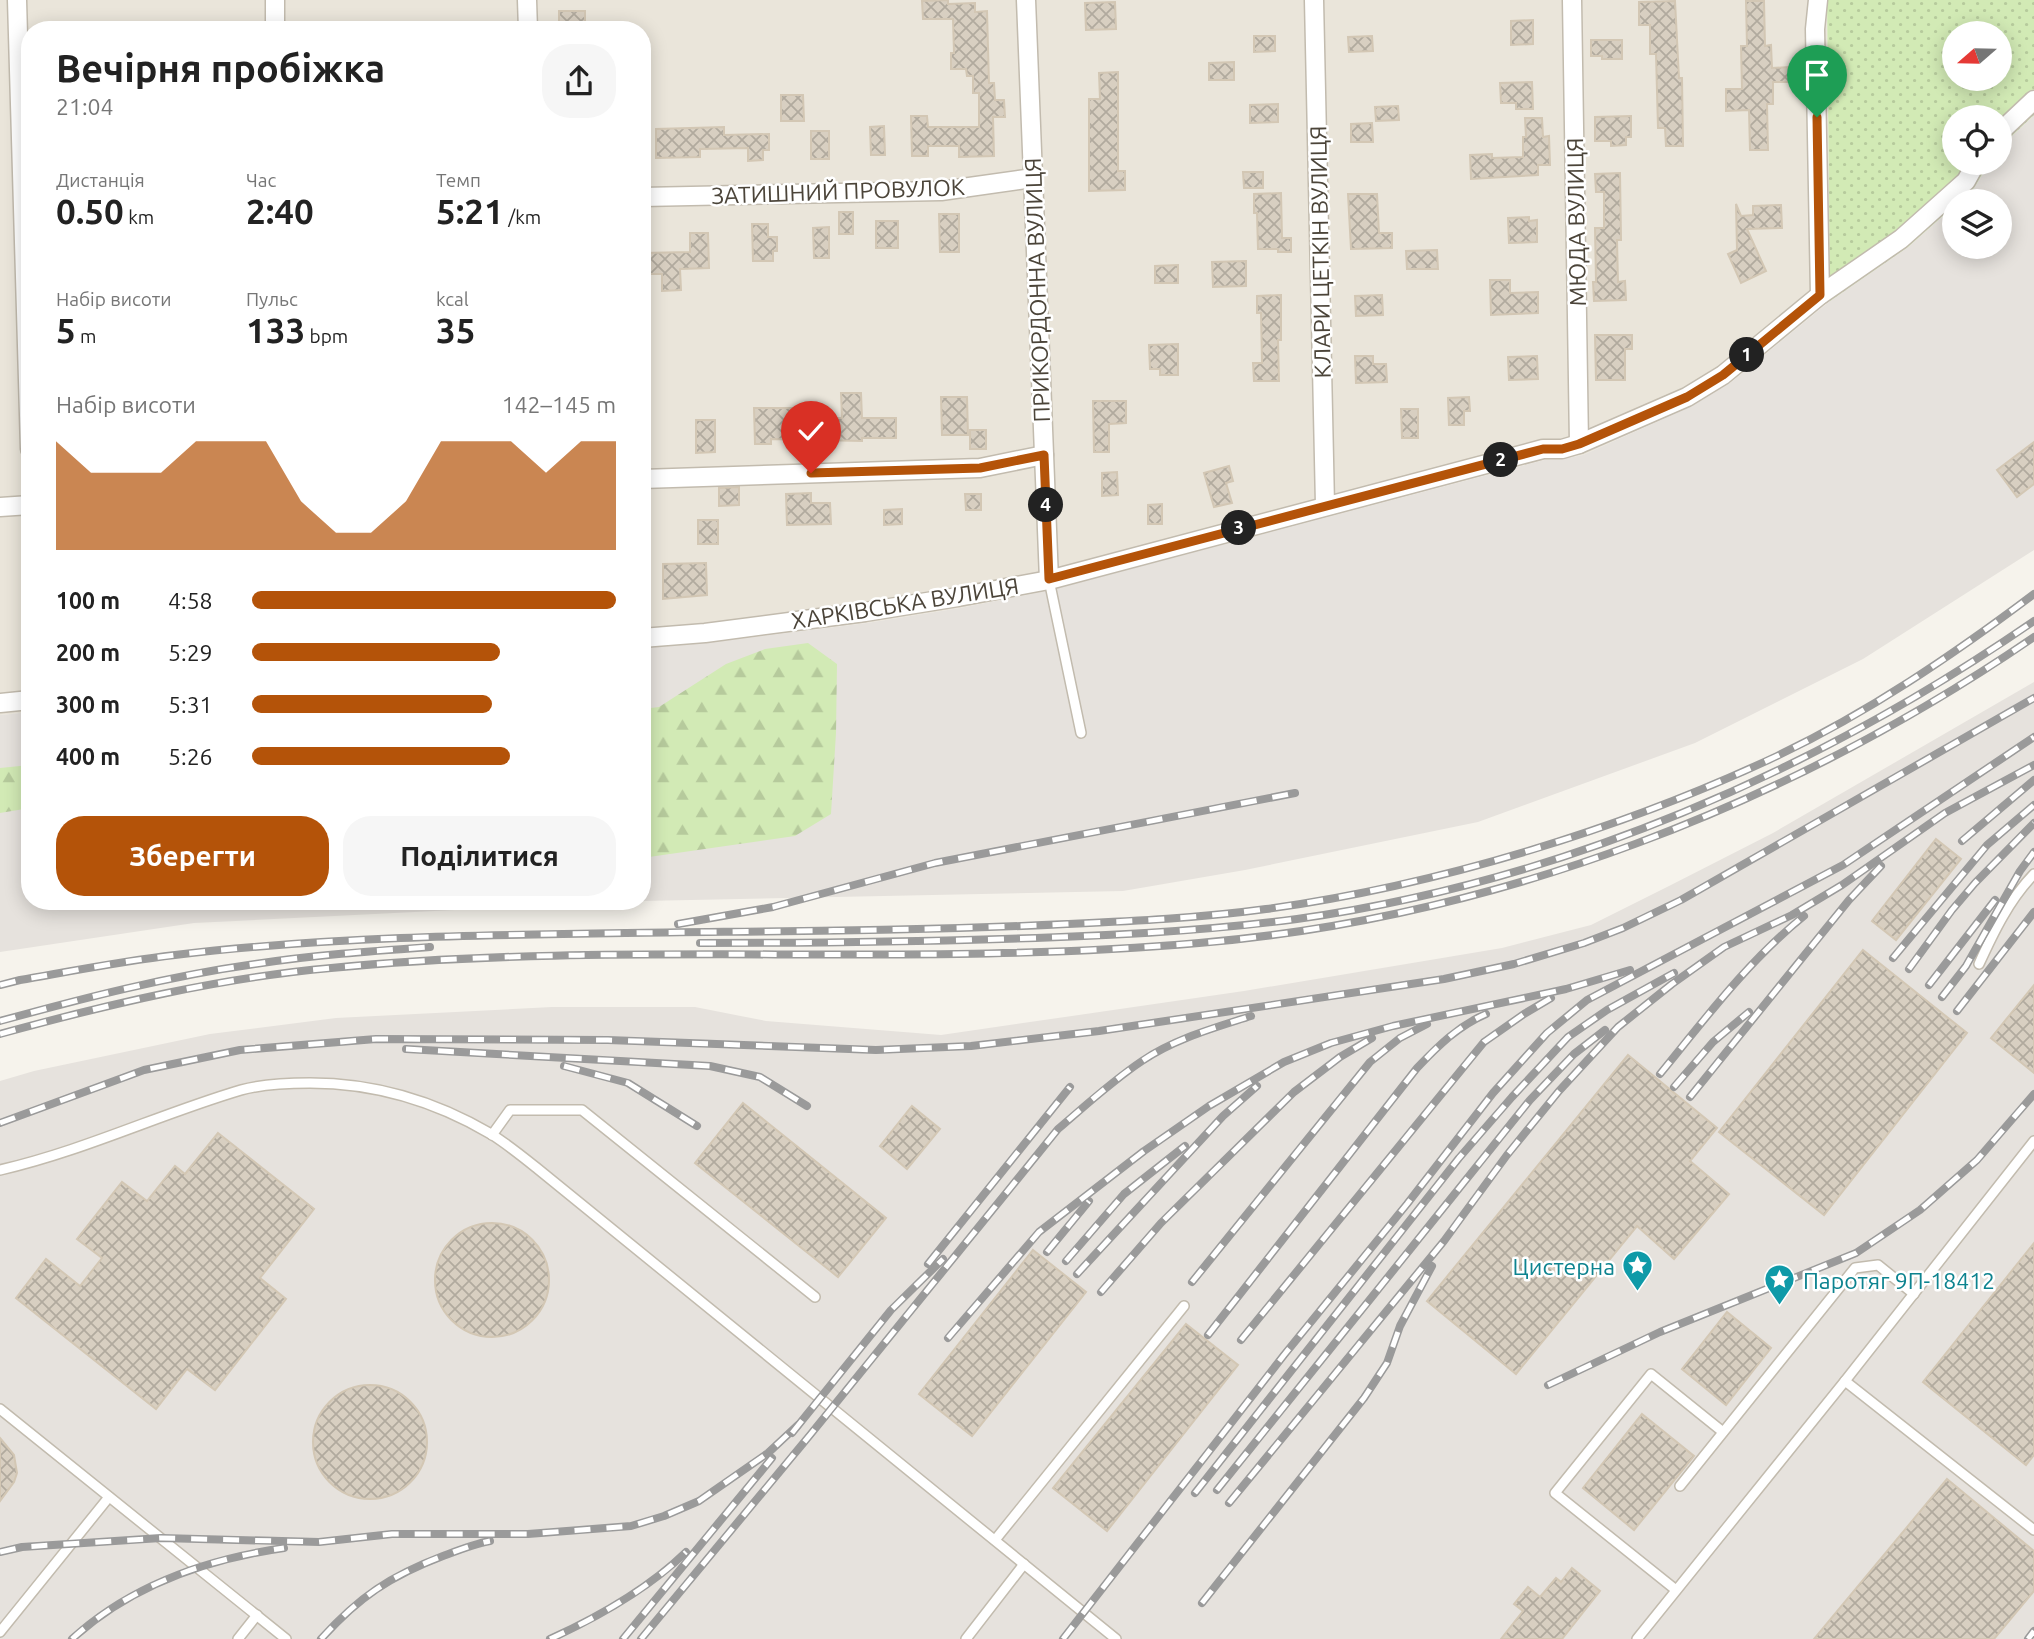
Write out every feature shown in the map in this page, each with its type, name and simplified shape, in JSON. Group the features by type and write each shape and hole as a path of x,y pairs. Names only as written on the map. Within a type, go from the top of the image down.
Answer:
{"street":[{"path":"17,0 21,138"},
{"path":"275,0 275,21"},
{"path":"527,0 528,21"},
{"name":"ПРИКОРДОННА ВУЛИЦЯ","path":"1026,0 1049,579"},
{"name":"КЛАРИ ЦЕТКІН ВУЛИЦЯ","path":"1314,0 1325,505"},
{"name":"МЮДА ВУЛИЦЯ","path":"1572,0 1579,444"},
{"path":"1818,0 1815,29 1820,295"},
{"path":"2012,121 2034,100"},
{"name":"ХАРКІВСЬКА ВУЛИЦЯ","path":"651,637 865,612 1049,579 1543,449 1562,449 1579,444 1687,397 1723,375 1820,295 1901,239 1966,181 1969,175"},
{"name":"ЗАТИШНИЙ ПРОВУЛОК","path":"651,197 941,191 1033,178"},
{"path":"651,479 980,468 1044,455"},
{"path":"0,507 21,506"},
{"path":"0,703 21,701"}],"lane":[{"path":"1049,579 1081,733"},
{"path":"1979,964 2013,899 2034,874"},
{"path":"0,1170 36,1162 244,1089 292,1083 365,1085 406,1096 449,1113 492,1135 559,1186 1116,1639"},
{"path":"492,1135 510,1110 582,1110 816,1297"},
{"path":"1637,1639 2034,1141"},
{"path":"1680,1486 1855,1268 1878,1265 1914,1294"},
{"path":"995,1540 1184,1306"},
{"path":"1676,1590 1555,1493 1651,1374 1723,1432"},
{"path":"1845,1381 2034,1530"},
{"path":"0,1409 286,1639"},
{"path":"0,1632 109,1497"},
{"path":"965,1639 1024,1564"},
{"path":"238,1639 257,1615"}],"shaded area":[{"path":"0,0 1827,0 1830,301 1730,383 1692,406 1583,455 1544,460 1051,590 867,623 651,647 651,21 21,21 21,713 0,715"},
{"path":"2034,115 2034,550 1863,659 1695,743 1478,822 1245,870 1123,891 651,901 651,647 867,623 1051,590 1544,460 1583,455 1692,406 1730,383 1830,301 1908,247 1942,217 1942,259 2012,259 2012,189 1974,188 1982,175 2012,175 2012,136"},
{"path":"2034,682 2034,1639 0,1639 0,1081 34,1071 210,1034 336,1018 552,1007 695,1007 766,1021 941,1035 1244,991 1502,948 1591,925 1671,885 1773,833"},
{"path":"21,713 21,910 455,910 194,923 0,952 0,715"}],"green space":[{"path":"1827,0 2034,0 2034,115 2012,136 2012,105 1942,105 1942,175 1982,175 1973,189 1942,189 1942,217 1908,247 1830,301"},
{"path":"808,643 837,664 831,814 795,836 651,857 651,708 659,707 726,664 765,649"},
{"path":"21,766 21,810 0,813 0,768"}],"building":[{"path":"948,0 948,4 975,3 975,12 987,11 989,83 994,83 995,100 1004,100 1005,117 993,117 994,156 959,157 959,146 928,146 928,156 912,156 911,116 927,116 928,127 979,127 979,93 973,93 973,76 967,76 966,69 951,69 951,53 954,53 953,19 923,19 922,1"},
{"path":"1675,1 1679,78 1682,78 1683,146 1666,146 1665,128 1658,128 1656,54 1650,54 1650,25 1639,25 1639,2"},
{"path":"1746,1 1764,1 1765,46 1771,45 1772,68 1789,67 1790,82 1773,82 1773,104 1767,104 1768,150 1750,150 1749,110 1726,111 1726,89 1742,89 1741,46 1747,46"},
{"path":"1115,2 1116,29 1086,30 1085,3"},
{"path":"559,11 585,11 585,21 559,21"},
{"path":"1533,20 1533,44 1511,45 1511,21"},
{"path":"1254,36 1275,36 1275,51 1254,52"},
{"path":"1372,36 1373,51 1349,52 1348,37"},
{"path":"1591,40 1622,40 1622,59 1591,56"},
{"path":"1234,62 1234,80 1209,80 1209,63"},
{"path":"1118,72 1118,171 1125,171 1125,190 1089,191 1089,99 1100,99 1099,73"},
{"path":"1532,82 1533,109 1516,109 1516,103 1501,103 1500,83"},
{"path":"781,95 803,95 804,121 781,121"},
{"path":"1278,104 1278,122 1250,123 1250,105"},
{"path":"1398,106 1399,120 1376,121 1375,107"},
{"path":"1631,116 1631,137 1626,137 1626,145 1611,146 1611,141 1595,141 1595,117"},
{"path":"1525,118 1542,118 1543,137 1549,136 1550,165 1538,165 1538,175 1471,179 1470,155 1492,154 1492,158 1523,157"},
{"path":"1372,123 1373,142 1351,142 1351,124"},
{"path":"884,126 885,155 871,155 870,127"},
{"path":"724,127 724,135 769,134 769,150 763,150 763,160 748,161 748,148 700,149 700,157 656,158 656,129"},
{"path":"811,131 829,131 829,159 811,159"},
{"path":"1243,172 1263,172 1263,188 1244,188"},
{"path":"1620,173 1621,240 1617,240 1618,282 1625,281 1626,300 1594,301 1595,228 1604,228 1604,192 1596,192 1595,174"},
{"path":"1281,193 1282,238 1291,238 1291,252 1258,249 1254,194"},
{"path":"1348,194 1377,194 1379,233 1392,233 1392,248 1351,249"},
{"path":"1736,204 1741,216 1753,215 1753,206 1781,205 1782,228 1747,229 1766,271 1741,283 1728,254 1737,250"},
{"path":"839,212 853,212 853,234 839,234"},
{"path":"939,214 959,214 959,252 940,252"},
{"path":"1529,217 1529,221 1537,220 1537,242 1509,243 1508,218"},
{"path":"876,221 898,221 898,248 876,248"},
{"path":"752,224 768,224 768,237 777,237 777,251 773,251 773,261 753,261"},
{"path":"829,227 829,258 814,258 813,228"},
{"path":"690,233 708,233 709,268 680,269 681,290 662,291 662,274 651,274 651,253 690,252"},
{"path":"1437,250 1438,269 1407,269 1406,251"},
{"path":"1246,261 1246,286 1213,287 1212,262"},
{"path":"1178,265 1178,283 1155,283 1155,266"},
{"path":"1490,280 1510,280 1510,293 1538,292 1538,313 1491,315"},
{"path":"1281,295 1279,381 1254,381 1253,363 1262,363 1261,313 1257,313 1257,296"},
{"path":"1382,295 1383,315 1356,316 1355,296"},
{"path":"1595,335 1632,335 1632,349 1625,349 1625,380 1596,380"},
{"path":"1178,344 1178,375 1160,375 1160,369 1150,369 1149,345"},
{"path":"1355,356 1373,356 1373,364 1386,364 1387,382 1356,383"},
{"path":"1537,356 1538,379 1509,380 1508,357"},
{"path":"841,393 861,393 862,418 896,418 896,438 862,438 862,441 771,439 771,444 755,444 754,408 808,408 808,418 842,418"},
{"path":"941,397 967,397 968,435 942,435"},
{"path":"1469,397 1470,411 1464,411 1464,425 1449,425 1448,398"},
{"path":"1093,401 1126,401 1126,423 1109,424 1109,452 1094,452"},
{"path":"1401,409 1418,409 1418,438 1402,438"},
{"path":"696,420 715,420 715,452 696,453"},
{"path":"970,430 986,430 986,449 970,449"},
{"path":"2034,442 2034,484 2017,497 1997,470"},
{"path":"1229,466 1233,481 1226,483 1232,503 1214,507 1204,473"},
{"path":"1117,472 1118,495 1102,496 1102,473"},
{"path":"739,487 739,505 719,506 719,488"},
{"path":"811,493 811,503 830,503 831,524 787,525 786,494"},
{"path":"965,494 981,494 981,510 966,510"},
{"path":"1162,504 1162,524 1148,524 1148,505"},
{"path":"902,509 902,524 884,525 884,510"},
{"path":"698,520 718,520 718,544 698,544"},
{"path":"706,563 707,595 663,599 663,564"},
{"path":"1936,839 1961,859 1896,940 1872,921"},
{"path":"1863,950 1967,1033 1824,1215 1719,1132"},
{"path":"2034,985 2034,1073 1991,1038"},
{"path":"1628,1055 1717,1128 1690,1161 1729,1194 1674,1259 1637,1226 1516,1374 1427,1301"},
{"path":"743,1103 886,1218 838,1277 695,1163"},
{"path":"912,1106 940,1129 907,1169 880,1146"},
{"path":"218,1133 314,1209 260,1278 286,1299 215,1390 187,1369 156,1409 16,1298 46,1259 80,1286 102,1258 77,1239 122,1182 147,1201 175,1166 185,1174"},
{"path":"492,1223 514,1227 532,1240 545,1258 549,1280 545,1302 532,1320 514,1333 492,1337 470,1333 452,1320 439,1302 435,1280 439,1258 452,1240 470,1227"},
{"path":"2034,1243 2034,1455 2026,1465 1923,1382"},
{"path":"1033,1250 1086,1292 972,1436 919,1394"},
{"path":"1727,1312 1771,1348 1726,1405 1682,1369"},
{"path":"1186,1324 1238,1365 1107,1531 1053,1488"},
{"path":"370,1385 392,1389 410,1402 423,1420 427,1442 423,1464 410,1482 392,1495 370,1499 348,1495 330,1482 317,1464 313,1442 317,1420 330,1402 348,1389"},
{"path":"1642,1414 1694,1456 1634,1530 1583,1488"},
{"path":"0,1438 14,1455 17,1473 14,1482 0,1501"},
{"path":"1947,1479 2034,1551 2034,1591 1994,1639 1814,1639"},
{"path":"1572,1568 1600,1591 1562,1639 1501,1639 1523,1611 1514,1604 1528,1587 1540,1597 1556,1578 1561,1582"}],"railway":[{"path":"0,985 136,960 288,944 457,936 1067,924 1216,915 1330,899 1461,870 1527,851 1592,830 1717,783 1845,721 1973,639 2034,594"},
{"path":"700,943 964,940 1150,933 1297,919 1395,902 1493,878 1588,848 1682,813 1774,772 1864,726 1950,676 2034,621"},
{"path":"0,1034 164,993 247,978 331,968 548,956 982,954 1091,950 1199,943 1310,930 1420,908 1529,879 1636,844 1740,801 1842,752 1940,697 2034,637"},
{"path":"0,1123 144,1070 240,1050 376,1039 608,1040 876,1050 971,1046 1099,1031 1444,979 1514,964 1623,928 1681,900 2034,698"},
{"path":"1063,1639 1493,1093 1547,1033 1587,1000 1843,865 2034,737"},
{"path":"1229,1503 1444,1241 1507,1155 1559,1091 1618,1027 1724,947 1792,915 1842,885 1945,813 2034,765"},
{"path":"1962,841 2034,780"},
{"path":"678,924 773,907 935,863 1295,793"},
{"path":"1893,958 1987,845 2034,805"},
{"path":"1909,969 1975,883 2034,823"},
{"path":"1942,997 1966,966 2020,871 2034,852"},
{"path":"1690,1097 1849,900 1881,866"},
{"path":"1929,985 1995,900"},
{"path":"1957,1011 2034,912"},
{"path":"1660,1074 1746,971 1804,916"},
{"path":"0,1021 127,988 223,969 321,956 430,947"},
{"path":"948,1338 1039,1232 1144,1151 1209,1106 1284,1062 1331,1043 1393,1026 1566,989 1630,970"},
{"path":"1195,1493 1459,1158 1512,1097 1568,1037 1607,1010 1674,973"},
{"path":"1241,1340 1484,1042 1551,998"},
{"path":"1674,1087 1713,1042 1749,1012"},
{"path":"1208,1335 1417,1068 1457,1031 1486,1014"},
{"path":"641,1639 1058,1129 1120,1077 1154,1053 1195,1035 1251,1016"},
{"path":"1192,1282 1370,1062 1400,1038 1427,1024"},
{"path":"1217,1490 1530,1100 1574,1054 1605,1030"},
{"path":"1101,1292 1161,1223 1294,1092 1340,1057 1372,1038"},
{"path":"406,1049 710,1066 760,1077 807,1106"},
{"path":"564,1066 628,1083 697,1126"},
{"path":"1077,1274 1223,1116 1257,1086"},
{"path":"928,1264 1070,1087"},
{"path":"1548,1385 1660,1332 1856,1253 1920,1210 1977,1160 2034,1094"},
{"path":"1066,1261 1124,1194 1185,1146"},
{"path":"1047,1252 1089,1201"},
{"path":"792,1433 891,1310 943,1259"},
{"path":"1202,1603 1364,1398 1387,1363 1400,1326 1432,1266"},
{"path":"0,1552 22,1547 161,1538 319,1542 392,1534 528,1534 631,1526 699,1501 768,1453 798,1425"},
{"path":"623,1639 772,1458"},
{"path":"321,1639 362,1600 391,1580 443,1556 490,1541"},
{"path":"72,1639 119,1604 171,1577 227,1559 284,1548"},
{"path":"550,1639 622,1601 686,1552"},
{"path":"2028,1639 2034,1631"}],"place":[{"name":"Цистерна","path":"1638,1293"},
{"name":"Паротяг 9П-18412","path":"1780,1307"}],"route":[{"path":"811,473 980,468 1044,455 1049,579 1543,449 1562,449 1579,444 1628,425 1687,397 1723,375 1820,295 1817,117"}]}
